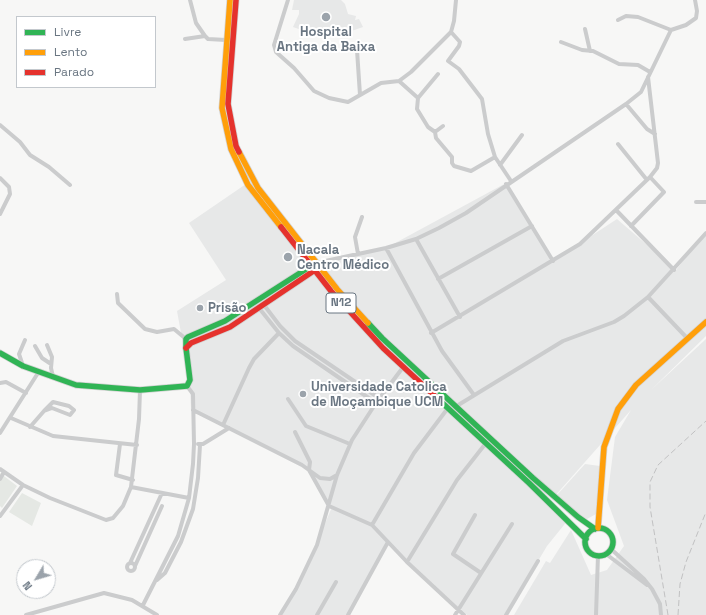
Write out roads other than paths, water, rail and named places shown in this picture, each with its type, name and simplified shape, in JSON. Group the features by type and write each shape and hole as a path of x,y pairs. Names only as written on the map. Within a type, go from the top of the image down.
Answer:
{"main road":[{"name":"N12","path":"230,0 222,108 231,149 248,185 315,267 486,443 578,517 596,528"},
{"name":"N12","path":"236,0 228,104 236,146 258,188 350,313 402,368 451,408 531,480 586,539"},
{"path":"186,348 192,343 230,327 262,306 315,267"},
{"path":"0,353 23,366 76,386 140,390 187,386 190,380 186,339 225,321 315,267"},
{"path":"596,528 603,454 610,428 618,409 636,385 706,322"},
{"path":"596,528 604,529 610,534 613,540 611,549 606,554 598,555 589,551 586,539 589,533 596,528"}],"street":[{"path":"190,0 196,23 205,36 208,39 226,40"},
{"path":"288,0 274,45 276,52 294,68 311,88 318,93 345,101 352,101 381,83 399,81 411,72 451,32 454,22 456,0"},
{"path":"618,20 626,16 638,17 671,30 686,25 696,18 697,11 695,0"},
{"path":"585,29 590,51"},
{"path":"315,267 326,261 386,248 416,239 459,217 626,104 641,92 671,30"},
{"path":"451,32 460,42 459,46 448,61 459,69 482,100 488,134 495,157 511,181"},
{"path":"185,39 205,36"},
{"path":"431,333 553,261 589,236 648,178 658,166 649,74 638,65 619,64 590,51 561,42"},
{"path":"357,50 360,95"},
{"path":"438,74 418,98 417,109 425,124 435,132 436,138 452,157 452,163 454,166 472,171 495,157"},
{"path":"399,81 418,98"},
{"path":"626,104 646,129 655,134"},
{"path":"0,125 20,142 30,155 49,167 70,185"},
{"path":"435,132 443,126"},
{"path":"500,165 522,135"},
{"path":"618,144 648,178 664,192 631,226"},
{"path":"0,178 9,187 10,194 0,214"},
{"path":"506,184 553,261"},
{"path":"696,202 706,202"},
{"path":"616,210 674,270"},
{"path":"358,254 355,237 362,217"},
{"path":"438,279 532,226"},
{"path":"372,525 414,453 451,408 563,341 619,320 648,297 706,233"},
{"path":"416,239 460,317"},
{"path":"386,248 431,333 451,366 474,395"},
{"path":"117,294 117,302 145,329 157,332 174,329 186,339"},
{"path":"648,297 687,338"},
{"path":"262,306 279,333 293,346 376,403"},
{"path":"262,306 295,341 379,398"},
{"path":"223,425 254,359 279,333"},
{"path":"23,366 19,354 24,340"},
{"path":"48,345 52,357 51,364 53,378"},
{"path":"36,346 42,358 51,364"},
{"path":"280,615 296,589 317,545 337,474 350,444 379,398 407,363"},
{"path":"0,433 11,418 38,372"},
{"path":"0,383 6,382 26,393"},
{"path":"143,605 178,536 189,498 194,464 194,444 193,394 187,386"},
{"path":"0,469 23,485 55,500 106,520 113,518 123,506 131,487 140,390"},
{"path":"288,399 306,426 350,444"},
{"path":"30,427 44,411 55,402 69,406 74,410 70,415 52,408 44,411"},
{"path":"193,410 309,470 323,479 330,479 337,474"},
{"path":"11,418 53,436 136,445"},
{"path":"194,444 200,445 229,428"},
{"path":"295,432 310,462 309,470 329,506 372,525 407,562 464,615"},
{"path":"407,562 457,480 486,443"},
{"path":"120,444 116,475 132,480"},
{"path":"155,582 165,573 181,542 191,514 198,478 200,445"},
{"path":"0,479 4,472"},
{"path":"0,516 23,485"},
{"path":"131,487 189,498"},
{"path":"162,493 130,563 127,566 129,570 133,570 162,506"},
{"path":"475,515 453,554 481,573"},
{"path":"454,615 512,524"},
{"path":"348,615 388,542"},
{"path":"611,549 644,579 652,589 660,604 661,615"},
{"path":"606,554 652,589"},
{"path":"596,615 598,555"},
{"path":"506,615 538,561"},
{"path":"130,563 135,566"},
{"path":"317,615 336,582"},
{"path":"26,615 104,593 123,597 143,605 157,615"}],"railway":[{"path":"668,615 650,507 650,482 658,465 706,421"},
{"path":"678,615 680,584 686,562 706,512"}],"place":[{"name":"Hospital Antiga da Baixa","path":"326,17"},
{"name":"Nacala Centro Médico","path":"288,257"},
{"name":"Prisão","path":"200,308"},
{"name":"Universidade Catolica de Moçambique UCM","path":"303,394"}]}
